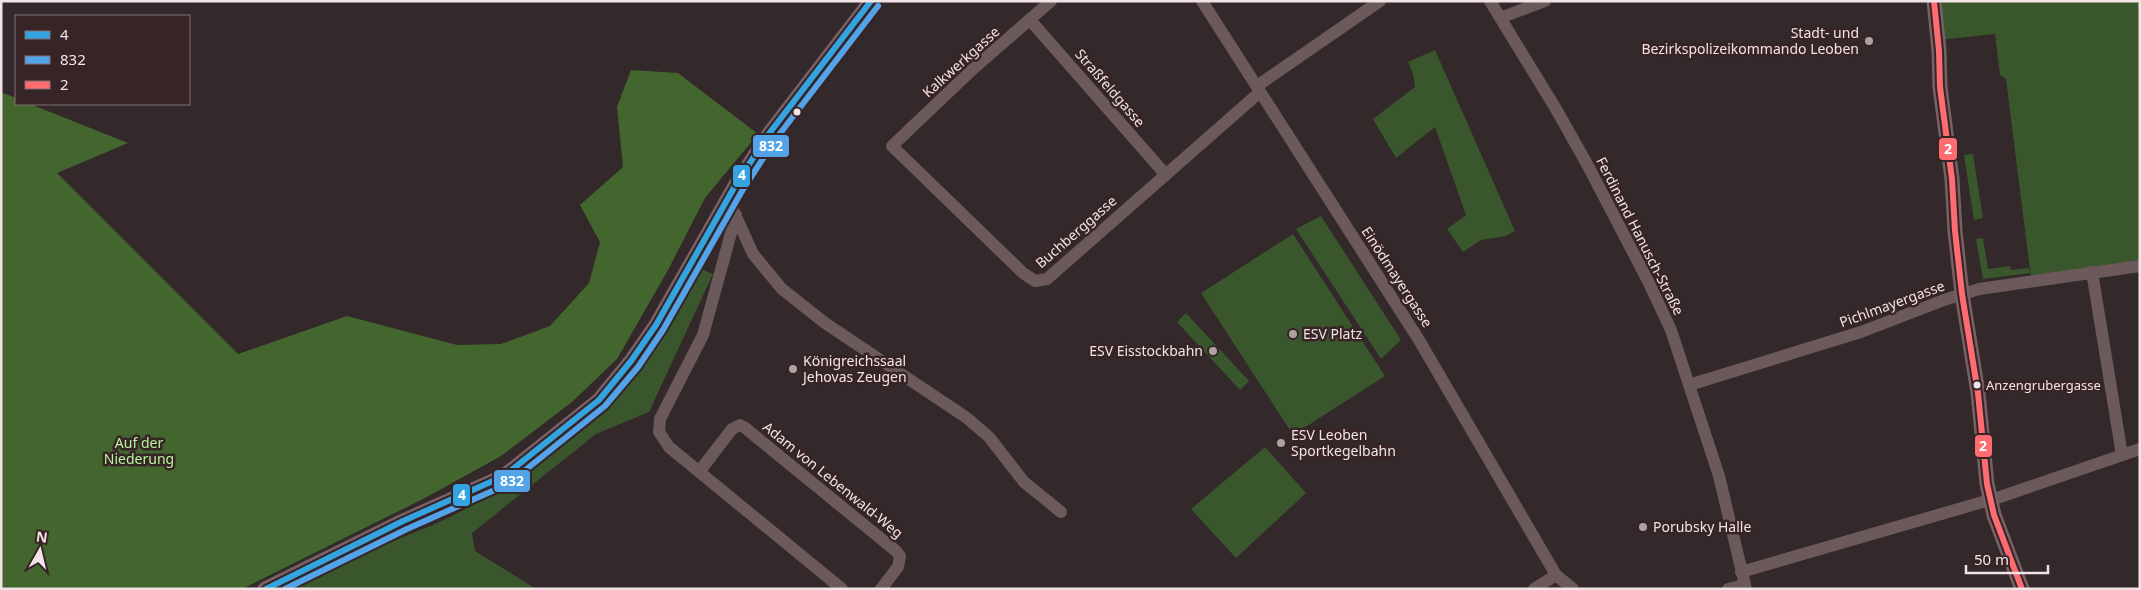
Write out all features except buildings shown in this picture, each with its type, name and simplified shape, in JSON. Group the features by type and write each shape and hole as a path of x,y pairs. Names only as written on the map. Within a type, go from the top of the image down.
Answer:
{"main road":[{"path":"265,589 403,521 504,476 599,400 631,361 656,326 728,199 768,135 871,1"},
{"path":"1934,1 1939,51 1940,87 1952,179 1955,231 1962,294 1978,393 1986,476 1990,499 2022,589"}],"street":[{"name":"Kalkwerkgasse","path":"892,146 973,69 1051,1"},
{"name":"Einödmayergasse","path":"1202,1 1419,340 1556,575"},
{"name":"Buchberggasse","path":"892,146 1023,273 1039,282 1047,279 1166,175 1258,89 1380,1"},
{"name":"Ferdinand Hanusch-Straße","path":"1490,1 1578,148 1648,281 1671,330 1719,476 1745,587"},
{"path":"1500,18 1546,1"},
{"name":"Straßfeldgasse","path":"1030,20 1166,175"},
{"path":"728,199 753,254 782,289 825,323 967,418 988,437 1024,482 1060,512"},
{"path":"736,215 703,336 660,419 659,432 669,447 842,589"},
{"name":"Pichlmayergasse","path":"1689,385 1861,332 1979,289 2140,266"},
{"path":"2092,272 2122,455"},
{"name":"Adam von Lebenwald-Weg","path":"699,472 732,429 740,425 744,427 896,551 900,556 898,567 880,589"},
{"path":"1741,572 1990,499 2140,449"},
{"path":"1534,589 1556,575 1573,589"},
{"path":"1728,589 1745,587"}],"green space":[{"path":"1934,1 2140,1 2140,261 2031,278 2006,79 2000,75 1995,34 1938,40"},
{"path":"1435,50 1515,231 1506,236 1481,240 1463,252 1447,229 1466,215 1435,127 1396,158 1373,119 1415,87 1413,74 1408,62"},
{"name":"Auf der Niederung","path":"631,70 678,73 758,134 705,198 668,270 617,359 572,402 501,456 425,498 242,589 1,589 1,92 15,98 15,105 33,105 128,143 57,173 238,354 347,316 457,345 501,344 550,326 589,283 600,242 580,205 623,167 617,107"},
{"path":"1973,154 1983,218 1974,220 1964,155"},
{"path":"1321,216 1401,340 1381,359 1296,229"},
{"name":"ESV Platz","path":"1293,234 1385,376 1293,435 1201,293"},
{"path":"1983,238 1988,269 2010,266 2011,270 2029,268 2030,273 1983,279 1976,239"},
{"path":"699,268 713,274 649,412 596,434 472,533 475,551 536,589 287,589 365,552 433,525 496,494 559,447 624,391 659,342"},
{"name":"ESV Eisstockbahn","path":"1186,313 1249,381 1240,390 1177,322"},
{"path":"1265,447 1306,493 1236,558 1191,509"}],"transit line":[{"name":"4","path":"266,589 403,521 504,476 599,400 631,361 656,325 735,186 768,135 871,1"},
{"name":"2","path":"1934,1 1939,51 1940,87 1952,179 1955,231 1962,294 1978,393 1987,484 1994,515 2022,589"},
{"name":"832","path":"285,589 407,529 508,484 605,406 638,367 663,330 742,191 775,140 878,6"}],"place":[{"name":"Stadt- und Bezirkspolizeikommando Leoben","path":"1869,41"},
{"name":"ESV Platz","path":"1293,334"},
{"name":"ESV Eisstockbahn","path":"1213,351"},
{"name":"Königreichssaal Jehovas Zeugen","path":"793,369"},
{"name":"Anzengrubergasse","path":"1977,385"},
{"name":"ESV Leoben Sportkegelbahn","path":"1281,443"},
{"name":"Porubsky Halle","path":"1643,527"}]}
